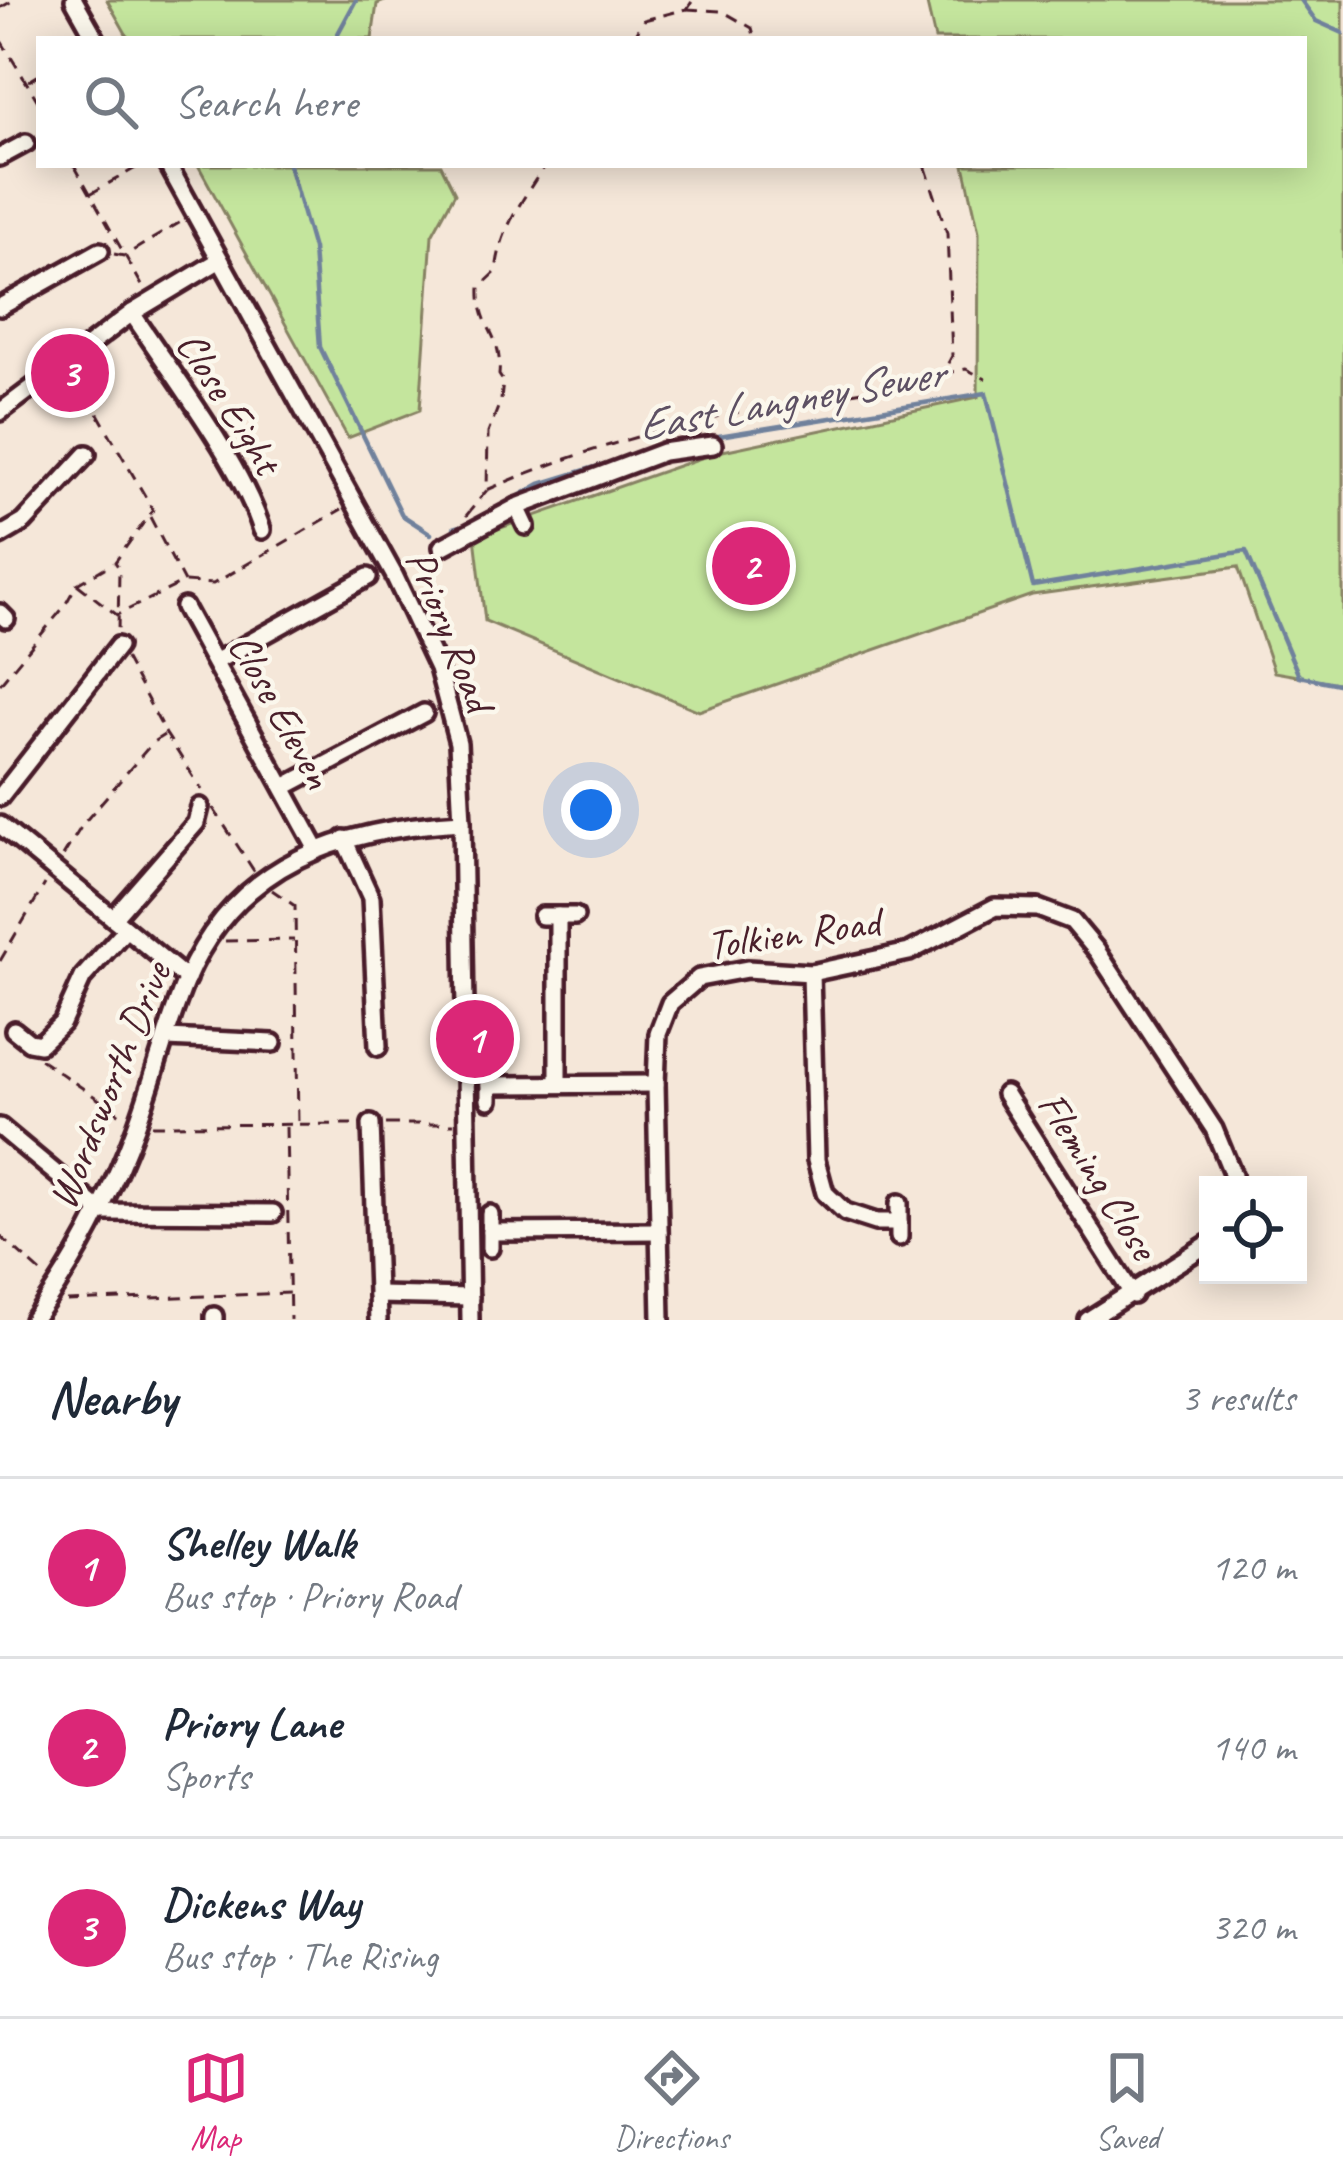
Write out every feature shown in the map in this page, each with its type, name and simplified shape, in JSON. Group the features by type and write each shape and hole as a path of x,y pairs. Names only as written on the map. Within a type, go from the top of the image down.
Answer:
{"street":[{"path":"74,0 94,36"},
{"path":"0,157 26,143"},
{"name":"Priory Road","path":"170,168 394,574 438,668 458,743 470,1320"},
{"path":"0,307 100,250"},
{"path":"0,411 132,314 220,260"},
{"name":"Close Eight","path":"132,314 206,425 262,530"},
{"path":"442,547 517,507 663,452 713,445"},
{"path":"0,536 24,522 87,454"},
{"path":"517,507 526,526"},
{"path":"214,662 368,577"},
{"name":"Close Eleven","path":"184,607 316,848"},
{"path":"0,797 118,646"},
{"path":"284,787 424,713"},
{"path":"14,1030 40,1044 62,1031 83,977 205,811"},
{"name":"Wordsworth Drive","path":"33,1320 102,1212 187,979 208,941 262,883 316,848 400,825 462,822"},
{"path":"0,825 187,979"},
{"path":"344,839 371,898 378,1047"},
{"name":"Tolkien Road","path":"661,1320 658,1034 670,1003 699,978 747,969 811,973 909,952 995,907 1038,908 1072,921 1097,951 1214,1130 1233,1176"},
{"path":"558,916 558,1084"},
{"path":"811,973 816,1160 825,1193 845,1212 899,1230 899,1203"},
{"path":"167,1038 273,1043"},
{"path":"488,1066 489,1093 558,1084 656,1084"},
{"name":"Fleming Close","path":"1005,1094 1132,1294"},
{"path":"371,1124 378,1320"},
{"path":"0,1127 102,1212 273,1213"},
{"path":"490,1231 659,1232"},
{"path":"1088,1320 1199,1250"},
{"path":"377,1294 470,1297"}],"path":[{"path":"0,8 14,0"},
{"path":"687,9 693,0"},
{"path":"635,36 654,14 687,9 722,11 752,28 754,36"},
{"path":"0,38 36,98"},
{"path":"27,82 36,77"},
{"path":"76,168 152,302"},
{"path":"90,194 136,168"},
{"path":"487,490 488,434 502,400 503,382 497,336 484,324 479,310 480,287 496,272 498,244 506,226 543,168"},
{"path":"927,168 946,233 952,356 942,374"},
{"path":"100,250 124,256 195,213"},
{"path":"0,684 64,607 77,584 115,562 153,510 67,359"},
{"path":"462,521 487,490 545,464 722,416 892,387 966,369 986,380"},
{"path":"117,615 184,582 213,584 353,502"},
{"path":"149,515 184,582"},
{"path":"115,562 119,568 118,646 205,811 262,883 295,906 298,1125"},
{"path":"77,584 117,615"},
{"path":"0,961 83,824 153,742 166,734"},
{"path":"208,941 296,940"},
{"path":"27,1050 137,1125 466,1124"},
{"path":"286,1125 290,1320"},
{"path":"0,1236 51,1293 291,1293"}],"green space":[{"path":"107,0 387,0 377,4 372,36 127,36"},
{"path":"926,0 1343,0 1343,684 1274,672 1238,567 1032,595 699,711 485,621 475,537 718,452 978,397 979,232 965,168 1307,168 1307,36 934,36"},
{"path":"200,168 442,168 455,193 432,235 420,410 348,438"}],"waterway":[{"name":"East Langney Sewer","path":"337,36 356,0"},
{"path":"1301,0 1316,21 1343,33"},
{"name":"East Langney Sewer","path":"290,168 313,249 320,347 402,515 431,534"},
{"name":"East Langney Sewer","path":"694,440 986,393 1033,586 1246,551 1299,676 1343,685"},
{"name":"East Langney Sewer","path":"481,518 540,484 631,456"},
{"name":"East Langney Sewer","path":"454,528 471,523"}],"place":[{"name":"Dickens Way","path":"70,373"},
{"name":"Priory Lane","path":"751,566"},
{"name":"Shelley Walk","path":"475,1039"}]}
